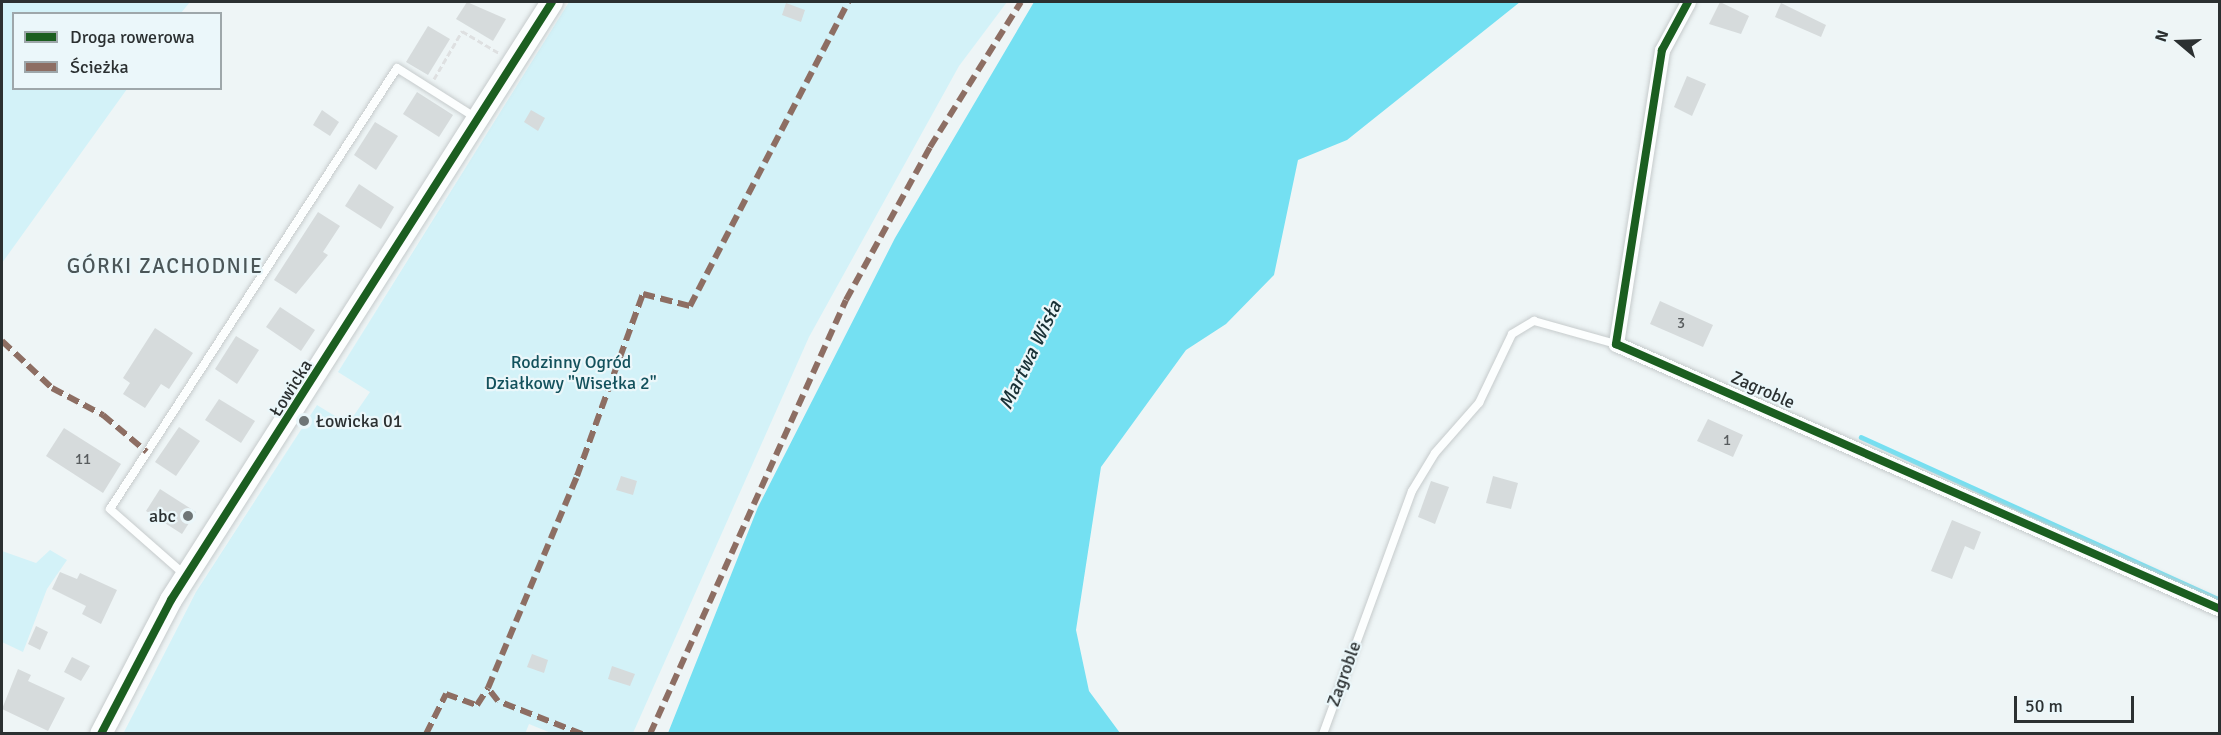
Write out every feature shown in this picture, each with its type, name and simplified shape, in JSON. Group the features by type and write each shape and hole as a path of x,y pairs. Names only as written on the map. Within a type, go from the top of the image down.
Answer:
{"street":[{"name":"Łowicka","path":"101,734 187,576 480,121 552,2"},
{"path":"1616,344 1662,50 1688,2"},
{"name":"Zagroble","path":"1616,344 2220,609"}],"lane":[{"path":"187,576 110,509 397,68 480,121"},
{"name":"Zagroble","path":"1323,734 1412,491 1435,453 1479,403 1512,334 1534,321 1616,344"}],"path":[{"path":"428,88 462,31 508,58"}],"green space":[{"path":"2,2 190,2 182,12 12,12 12,90 126,90 2,263"},
{"name":"Rodzinny Ogród Działkowy \"Wisełka 2\"","path":"569,2 1007,2 959,66 809,337 633,733 551,733 529,724 525,734 123,734 196,592 317,405 348,424 370,392 338,372"},
{"path":"50,550 67,560 47,589 23,652 2,642 2,551 36,563"}],"water":[{"name":"Martwa Wisła","path":"1034,2 1520,2 1347,140 1298,160 1274,275 1226,324 1186,350 1101,467 1076,630 1089,691 1120,733 668,733 758,507 895,238"}],"building":[{"path":"467,2 506,19 493,41 456,19"},
{"path":"1720,2 1749,16 1741,34 1709,24"},
{"path":"786,3 805,10 801,22 782,15"},
{"path":"1781,3 1826,25 1821,37 1775,17"},
{"path":"428,26 450,39 428,75 406,62"},
{"path":"1687,76 1706,84 1692,116 1674,107"},
{"path":"417,92 453,115 439,137 403,114"},
{"path":"322,110 339,122 330,136 313,125"},
{"path":"531,110 545,118 538,131 524,122"},
{"path":"375,122 398,136 376,170 354,155"},
{"path":"359,184 394,207 381,229 345,206"},
{"path":"318,212 340,226 323,252 328,255 296,294 274,280"},
{"path":"1660,301 1713,325 1703,347 1650,324"},
{"path":"280,307 315,330 301,351 266,327"},
{"path":"155,328 193,353 169,389 161,384 145,408 123,394 130,383 123,378"},
{"path":"236,336 259,350 237,384 215,369"},
{"path":"219,399 255,421 241,443 205,420"},
{"path":"1708,419 1743,435 1733,457 1697,441"},
{"path":"179,427 200,441 176,476 155,462"},
{"path":"64,428 121,464 103,493 46,456"},
{"path":"621,476 637,481 633,495 616,490"},
{"path":"1493,476 1518,483 1511,509 1486,503"},
{"path":"1431,481 1449,487 1435,524 1418,517"},
{"path":"160,489 196,512 182,534 146,511"},
{"path":"1952,520 1981,532 1974,550 1965,546 1952,579 1931,571"},
{"path":"60,572 77,579 80,573 117,590 101,624 82,614 86,606 52,589"},
{"path":"36,626 48,632 40,650 28,644"},
{"path":"532,654 548,660 544,673 527,667"},
{"path":"72,657 90,666 81,681 64,672"},
{"path":"612,666 635,674 630,686 608,679"},
{"path":"18,669 31,675 28,681 65,698 48,731 2,709"}],"waterway":[{"path":"1861,437 2220,600"}],"marked path":[{"path":"582,734 498,701 488,688 577,476 643,294 690,306 848,2"},
{"path":"650,734 846,300 930,147 1021,2"},
{"path":"2,341 52,388 103,415 147,452"},
{"path":"426,734 446,694 477,705 488,688"}],"cycle path":[{"path":"101,734 171,600 552,2"},
{"path":"1688,2 1662,50 1616,344 2220,609"}],"place":[{"name":"Łowicka 01","path":"304,421"},
{"name":"abc","path":"188,516"}],"district":[{"name":"GÓRKI ZACHODNIE","path":"165,266"}]}
